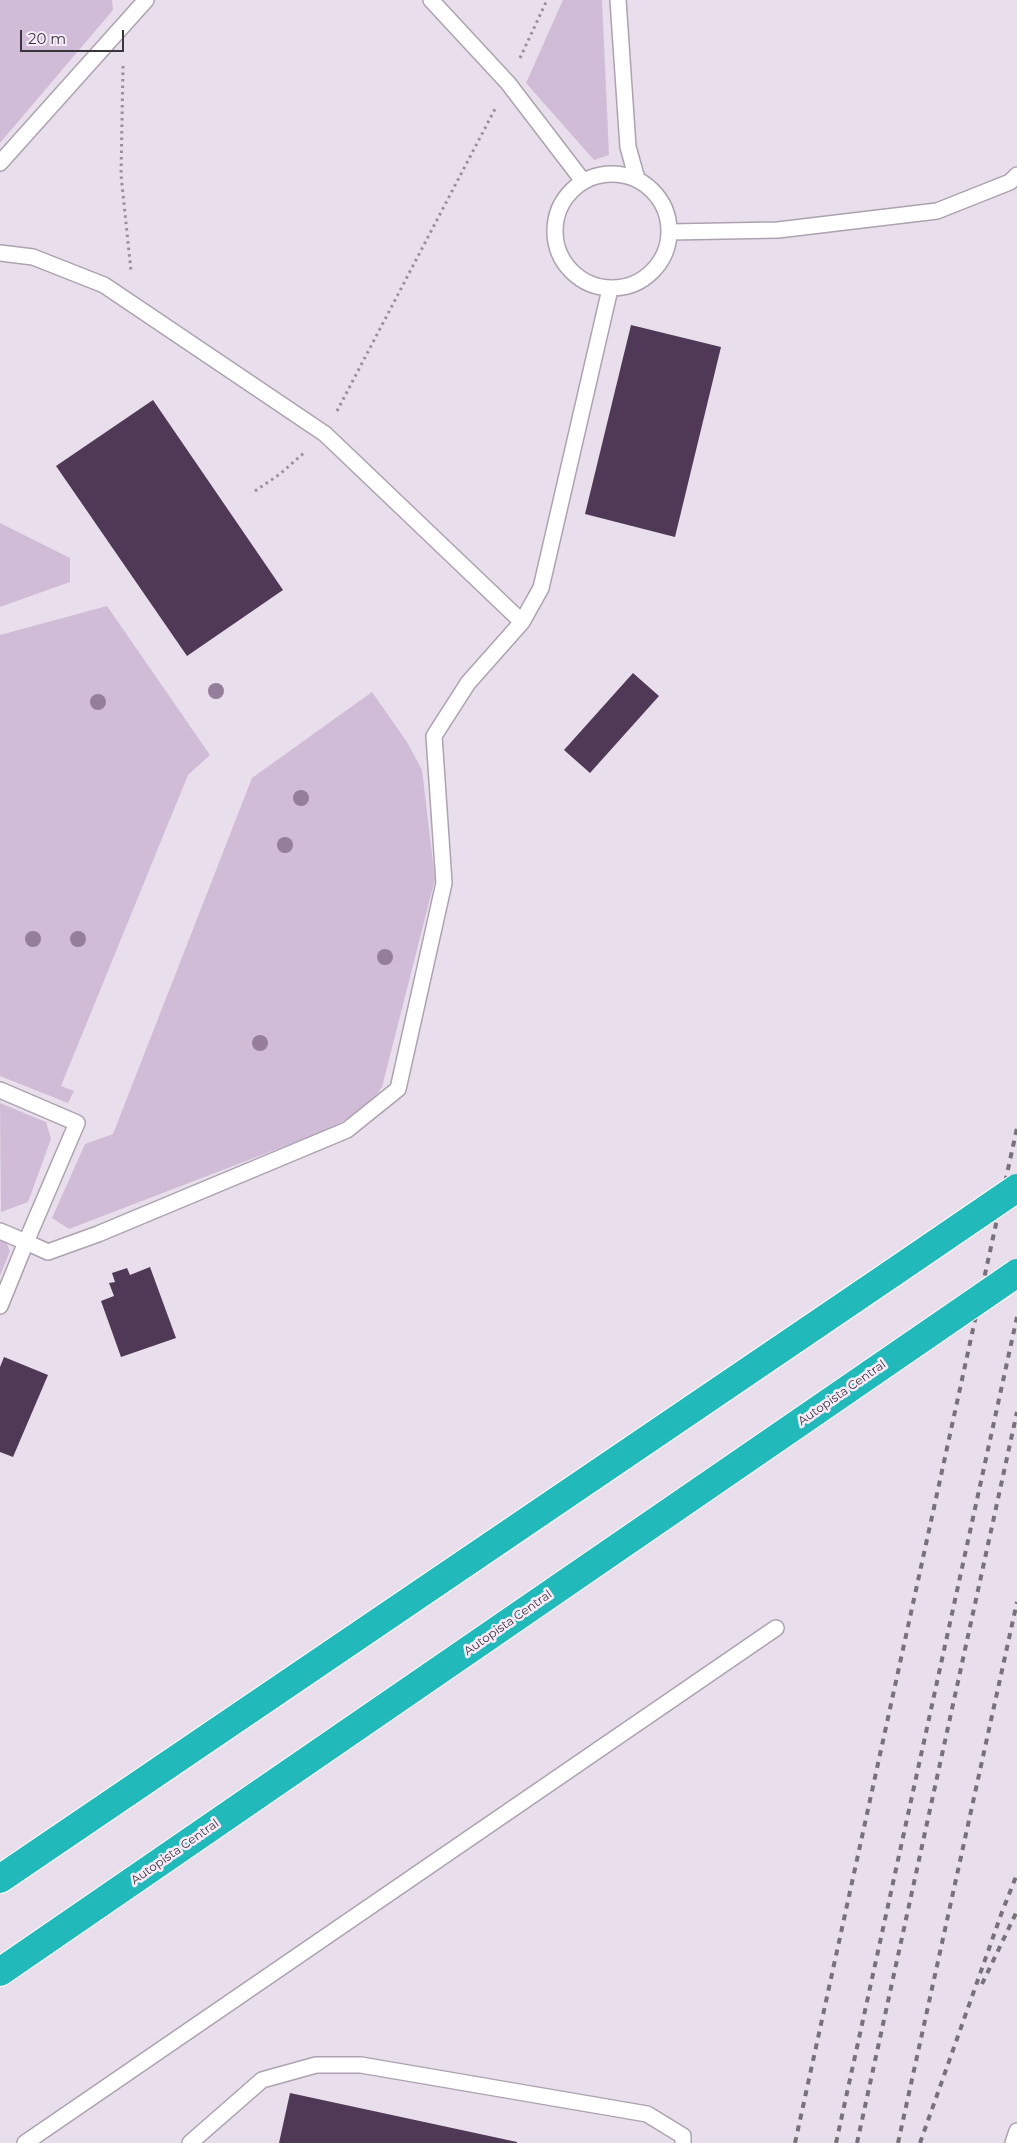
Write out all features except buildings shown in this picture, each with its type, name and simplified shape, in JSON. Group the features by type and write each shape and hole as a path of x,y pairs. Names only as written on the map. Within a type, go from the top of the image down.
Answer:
{"highway":[{"path":"0,1879 1017,1188"},
{"name":"Autopista Central","path":"0,1972 1017,1273"}],"lane":[{"path":"0,163 146,0"},
{"path":"432,0 508,84 583,181"},
{"path":"618,0 628,147 637,179"},
{"path":"601,174 617,174 637,179 653,191 667,213 670,232 666,251 658,266 642,280 630,286 610,289 587,284 571,272 558,252 554,232 558,208 570,192 583,181 601,174"},
{"path":"670,232 778,230 937,211 1010,182 1017,174"},
{"path":"0,253 32,257 104,285 326,434 522,622"},
{"path":"0,1231 48,1252 108,1230 346,1130 398,1089 444,883 434,736 468,683 522,622 541,588 610,289"},
{"path":"0,1090 77,1123 0,1306"},
{"path":"24,2143 776,1628"},
{"path":"190,2143 262,2080 316,2065 361,2065 647,2114 682,2136 683,2143"},
{"path":"1013,2143 1017,2131"}],"path":[{"path":"255,491 280,474 326,434 508,84 547,0"},
{"path":"124,24 121,175 135,305"}],"shaded area":[{"path":"0,0 112,0 113,10 0,143"},
{"path":"563,0 602,0 609,155 594,160 526,83"},
{"path":"0,523 70,558 70,582 0,607"},
{"path":"107,606 210,755 188,775 61,1086 74,1091 68,1103 0,1076 0,635"},
{"path":"372,692 407,742 422,770 435,879 382,1087 370,1104 332,1128 69,1229 52,1218 85,1144 113,1134 252,778"},
{"path":"0,1103 46,1122 51,1139 28,1202 1,1212"},
{"path":"0,1237 5,1239 10,1251 0,1276"}],"railway":[{"path":"795,2143 1017,1128"},
{"path":"836,2143 1017,1317"},
{"path":"857,2143 1017,1412"},
{"path":"898,2143 1017,1602"},
{"path":"920,2143 1017,1874"},
{"path":"982,1984 1017,1911"}]}
